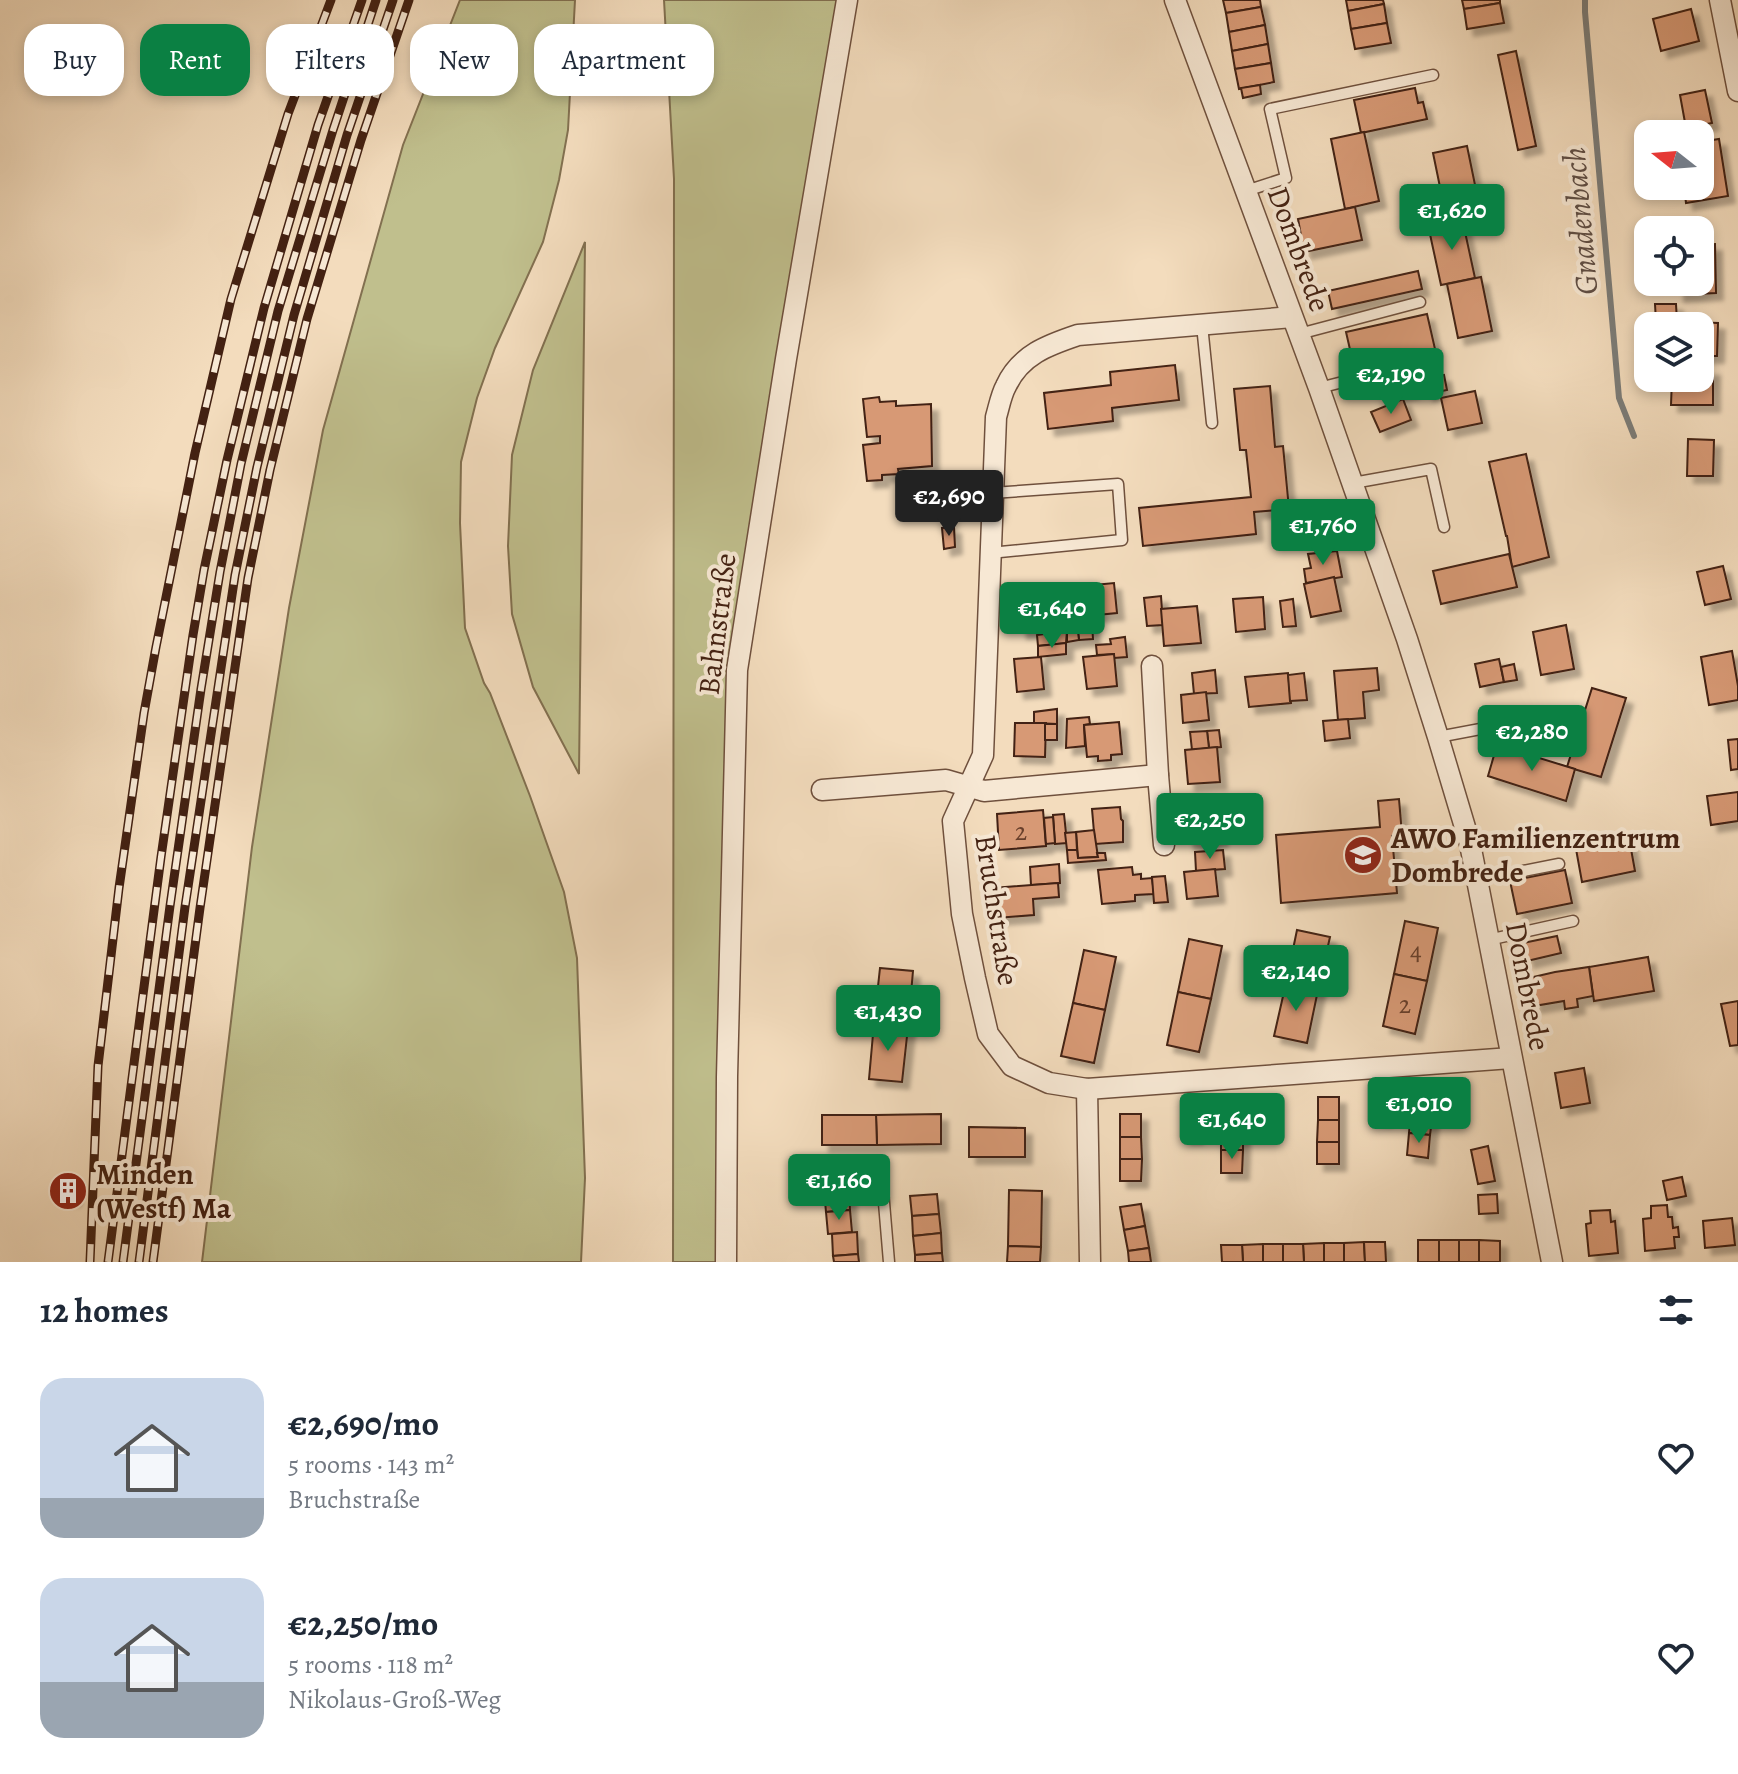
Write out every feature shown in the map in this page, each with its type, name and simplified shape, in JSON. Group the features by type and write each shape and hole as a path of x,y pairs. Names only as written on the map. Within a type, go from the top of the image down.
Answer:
{"street":[{"name":"Bahnstraße","path":"726,1262 727,1077 737,670 783,374 847,0"},
{"name":"Dombrede","path":"1175,0 1353,483 1402,624 1470,844 1552,1262"},
{"path":"1720,0 1738,91"},
{"name":"Bruchstraße","path":"1296,326 1202,325 1078,335 1047,345 1022,362 1006,385 996,417 983,755 953,821 962,914 988,1034 1012,1066 1049,1083 1087,1089 1511,1058"},
{"path":"1152,666 1164,845"},
{"path":"822,790 946,780 984,791 1158,775"},
{"path":"1087,1089 1090,1262"}],"lane":[{"path":"1246,191 1286,178 1270,109 1433,75"},
{"path":"1296,326 1420,302"},
{"path":"1202,325 1212,423"},
{"path":"1319,388 1433,359"},
{"path":"1353,483 1431,469 1444,527"},
{"path":"990,553 1122,540 1118,484 992,493"},
{"path":"1438,737 1539,718"},
{"path":"1477,880 1559,864"},
{"path":"1488,940 1573,921"},
{"path":"882,1179 889,1262"}],"shaded area":[{"path":"460,0 575,0 574,24 534,24 534,96 570,96 568,130 543,242 495,348 477,398 461,462 460,523 465,628 564,892 577,958 585,1178 581,1262 202,1262 252,847 289,608 323,430 403,145 422,96 518,96 518,24 451,24"},
{"path":"664,0 839,0 737,670 720,1262 673,1262 674,179 669,96 714,96 714,24 665,24"},
{"path":"585,242 579,774 533,687 512,614 508,546 512,455 533,370"}],"building":[{"path":"1223,0 1260,0 1261,7 1226,13"},
{"path":"1346,0 1383,0 1384,4 1348,11"},
{"path":"1462,0 1500,0 1500,3 1464,9"},
{"path":"1500,3 1504,23 1467,29 1464,9"},
{"path":"1384,4 1387,23 1351,29 1348,11"},
{"path":"1261,7 1265,25 1229,32 1226,13"},
{"path":"1691,9 1699,41 1661,51 1653,19"},
{"path":"1387,23 1391,43 1355,49 1351,29"},
{"path":"1265,25 1268,44 1232,51 1229,32"},
{"path":"1268,44 1271,63 1235,69 1232,51"},
{"path":"1516,51 1536,146 1518,150 1498,55"},
{"path":"1271,63 1274,82 1239,89 1235,69"},
{"path":"1260,85 1261,94 1243,98 1241,88"},
{"path":"1415,88 1418,103 1423,102 1427,119 1361,133 1354,100"},
{"path":"1705,90 1711,120 1685,120 1680,95"},
{"path":"1364,132 1379,201 1345,209 1331,139"},
{"path":"1719,139 1728,196 1714,198 1714,140"},
{"path":"1467,146 1481,214 1447,221 1433,153"},
{"path":"1355,207 1362,240 1304,252 1298,219"},
{"path":"1462,218 1475,278 1441,285 1428,225"},
{"path":"1714,244 1716,293 1714,293"},
{"path":"1418,271 1422,289 1332,309 1328,291"},
{"path":"1481,277 1492,331 1458,338 1447,284"},
{"path":"1655,304 1676,304 1676,312 1655,312"},
{"path":"1427,314 1435,349 1354,367 1346,332"},
{"path":"1714,323 1718,323 1717,356 1714,356"},
{"path":"1175,365 1179,400 1112,408 1113,421 1048,429 1044,393 1111,385 1110,372"},
{"path":"1444,375 1447,390 1427,394 1423,379"},
{"path":"1411,381 1413,391 1394,395 1392,385"},
{"path":"1270,386 1275,447 1283,446 1289,509 1254,512 1256,534 1143,546 1139,508 1251,497 1246,450 1240,450 1234,389"},
{"path":"1475,391 1482,423 1448,430 1441,398"},
{"path":"1671,392 1713,392 1713,405 1671,405"},
{"path":"879,397 880,402 896,401 896,406 931,404 932,466 898,469 899,474 882,475 882,480 867,481 863,445 880,443 880,436 867,437 863,399"},
{"path":"1403,399 1411,420 1380,432 1371,412"},
{"path":"1688,439 1714,440 1713,476 1687,476"},
{"path":"1526,454 1549,557 1512,567 1489,462"},
{"path":"954,527 955,547 944,549 942,528"},
{"path":"1337,551 1342,577 1306,583 1304,569 1311,568 1308,554"},
{"path":"1509,554 1517,587 1441,604 1433,571"},
{"path":"1723,566 1731,599 1705,605 1697,572"},
{"path":"1334,577 1341,611 1311,617 1304,584"},
{"path":"1114,583 1117,613 1087,616 1084,586"},
{"path":"1048,590 1052,629 1020,632 1016,594"},
{"path":"1161,596 1163,625 1147,626 1144,598"},
{"path":"1263,597 1265,629 1236,632 1233,599"},
{"path":"1293,599 1296,626 1283,627 1280,601"},
{"path":"1197,606 1201,643 1164,646 1161,609"},
{"path":"1092,622 1093,639 1079,640 1077,624"},
{"path":"1067,624 1077,624 1079,640 1067,642"},
{"path":"1566,625 1574,669 1541,675 1533,632"},
{"path":"1067,631 1066,643 1038,646 1037,635"},
{"path":"1125,637 1127,657 1097,655 1096,645 1111,644 1110,639"},
{"path":"1066,643 1066,654 1038,657 1038,646"},
{"path":"1732,651 1738,700 1709,705 1701,657"},
{"path":"1114,654 1117,686 1087,689 1083,657"},
{"path":"1041,657 1044,689 1017,692 1014,659"},
{"path":"1499,659 1504,682 1480,687 1475,664"},
{"path":"1514,664 1517,680 1504,682 1501,667"},
{"path":"1377,668 1379,690 1363,692 1365,718 1338,720 1334,671"},
{"path":"1215,670 1217,693 1194,694 1192,673"},
{"path":"1288,673 1291,703 1249,707 1245,677"},
{"path":"1304,673 1307,700 1290,701 1288,675"},
{"path":"1592,688 1626,698 1601,777 1567,767"},
{"path":"1206,692 1209,720 1183,723 1181,695"},
{"path":"1057,709 1057,724 1034,723 1034,712"},
{"path":"1089,717 1090,724 1084,725 1085,746 1066,748 1067,719"},
{"path":"1348,719 1350,738 1325,741 1323,721"},
{"path":"1119,722 1122,754 1111,755 1111,760 1098,761 1098,756 1087,757 1084,725"},
{"path":"1015,723 1046,723 1045,757 1014,756"},
{"path":"1045,724 1057,724 1057,740 1045,740"},
{"path":"1219,730 1221,747 1209,748 1207,731"},
{"path":"1207,731 1209,748 1192,750 1190,732"},
{"path":"1738,739 1738,769 1731,770 1728,740"},
{"path":"1497,745 1575,769 1566,801 1488,776"},
{"path":"1217,747 1220,782 1188,784 1185,750"},
{"path":"1738,792 1738,821 1711,825 1707,796"},
{"path":"1217,795 1219,812 1201,813 1199,797"},
{"path":"1399,799 1402,835 1392,836 1397,893 1281,903 1276,835 1380,827 1378,801"},
{"path":"1120,807 1123,842 1095,844 1092,809"},
{"path":"1043,810 1046,846 999,850 997,814"},
{"path":"1219,812 1221,840 1187,843 1185,815"},
{"path":"1064,814 1067,843 1055,844 1053,815"},
{"path":"1053,817 1055,843 1046,844 1044,818"},
{"path":"1094,830 1098,857 1078,858 1076,832"},
{"path":"1076,832 1077,850 1067,850 1065,833"},
{"path":"1629,838 1635,871 1582,882 1576,849"},
{"path":"1067,850 1077,850 1078,858 1098,857 1097,853 1105,853 1106,860 1068,863"},
{"path":"1223,850 1225,869 1196,871 1195,852"},
{"path":"1059,864 1060,883 1031,885 1030,867"},
{"path":"1132,867 1133,875 1141,874 1141,879 1152,878 1154,894 1135,895 1135,901 1102,904 1098,870"},
{"path":"1215,869 1218,896 1187,899 1184,872"},
{"path":"1565,870 1572,903 1517,914 1510,881"},
{"path":"1165,876 1168,902 1154,903 1152,877"},
{"path":"1058,883 1059,897 1033,899 1034,915 996,918 993,888"},
{"path":"1405,921 1438,928 1427,981 1394,974"},
{"path":"1297,930 1330,937 1318,990 1286,983"},
{"path":"1557,936 1561,953 1527,961 1523,943"},
{"path":"1189,939 1222,946 1211,999 1178,992"},
{"path":"1084,950 1116,957 1105,1010 1073,1003"},
{"path":"1648,957 1654,991 1594,1001 1589,967"},
{"path":"1589,967 1593,996 1577,999 1578,1007 1565,1009 1564,1001 1534,1006 1529,978"},
{"path":"880,968 913,971 908,1027 874,1023"},
{"path":"1394,974 1427,981 1415,1034 1383,1026"},
{"path":"1286,983 1318,990 1307,1043 1274,1036"},
{"path":"1178,992 1211,999 1199,1052 1167,1045"},
{"path":"1738,1001 1738,1045 1730,1046 1721,1004"},
{"path":"1073,1003 1105,1010 1094,1063 1061,1056"},
{"path":"874,1023 908,1027 902,1082 869,1079"},
{"path":"1584,1068 1590,1103 1561,1108 1555,1073"},
{"path":"1414,1089 1435,1091 1433,1113 1411,1111"},
{"path":"1318,1097 1339,1097 1339,1120 1318,1120"},
{"path":"1376,1099 1386,1100 1384,1120 1374,1118"},
{"path":"1222,1106 1243,1106 1243,1128 1221,1128"},
{"path":"1411,1111 1433,1113 1430,1135 1409,1133"},
{"path":"941,1114 941,1144 877,1145 876,1115"},
{"path":"1120,1114 1141,1114 1141,1137 1120,1137"},
{"path":"822,1115 876,1115 877,1145 822,1145"},
{"path":"1184,1119 1196,1119 1196,1137 1184,1137"},
{"path":"1318,1120 1339,1120 1339,1142 1317,1142"},
{"path":"969,1127 1025,1128 1025,1157 969,1157"},
{"path":"1221,1128 1243,1128 1243,1150 1221,1150"},
{"path":"1409,1133 1430,1135 1428,1158 1407,1155"},
{"path":"1120,1137 1141,1137 1142,1159 1120,1159"},
{"path":"1317,1142 1339,1142 1339,1164 1317,1164"},
{"path":"1488,1146 1495,1181 1478,1184 1471,1150"},
{"path":"1221,1150 1243,1150 1242,1173 1221,1173"},
{"path":"1120,1159 1142,1159 1141,1181 1120,1181"},
{"path":"1682,1177 1686,1196 1667,1200 1663,1181"},
{"name":"Minden (Westf) Ma","path":"62,1182 75,1182 74,1199 62,1199"},
{"path":"849,1188 850,1210 826,1212 824,1190"},
{"path":"1009,1190 1042,1191 1041,1247 1008,1246"},
{"path":"937,1194 939,1214 912,1216 910,1196"},
{"path":"1497,1194 1498,1213 1479,1214 1478,1195"},
{"path":"1141,1204 1145,1226 1124,1230 1120,1207"},
{"path":"1667,1205 1673,1228 1678,1227 1679,1237 1674,1237 1675,1248 1645,1251 1643,1219 1651,1218 1651,1206"},
{"path":"850,1210 852,1232 828,1234 826,1212"},
{"path":"1610,1210 1611,1222 1615,1221 1618,1253 1589,1256 1586,1224 1591,1223 1590,1211"},
{"path":"939,1214 941,1233 913,1236 912,1216"},
{"path":"1732,1218 1735,1245 1705,1248 1703,1221"},
{"path":"1145,1226 1149,1248 1128,1251 1124,1230"},
{"path":"857,1232 858,1254 833,1256 832,1234"},
{"path":"941,1233 942,1253 915,1255 913,1236"},
{"path":"1418,1240 1439,1240 1439,1262 1418,1262"},
{"path":"1439,1240 1459,1240 1459,1262 1439,1262"},
{"path":"1459,1240 1479,1240 1479,1262 1459,1262"},
{"path":"1479,1240 1500,1241 1500,1262 1479,1262"},
{"path":"1364,1242 1365,1262 1344,1262 1344,1243"},
{"path":"1364,1242 1385,1242 1386,1262 1365,1262"},
{"path":"1324,1243 1344,1243 1344,1262 1324,1262"},
{"path":"1324,1243 1324,1262 1304,1262 1303,1244"},
{"path":"1263,1244 1283,1244 1283,1262 1263,1262"},
{"path":"1263,1244 1263,1262 1243,1262 1242,1245"},
{"path":"1283,1244 1303,1244 1304,1262 1283,1262"},
{"path":"1221,1245 1242,1245 1243,1262 1222,1262"},
{"path":"1008,1246 1041,1247 1040,1262 1007,1262"},
{"path":"1149,1248 1151,1262 1129,1262 1128,1251"},
{"path":"942,1253 943,1262 915,1262 915,1255"},
{"path":"858,1254 859,1262 834,1262 833,1256"}],"waterway":[{"name":"Gnadenbach","path":"1585,0 1619,398 1634,436"}],"railway":[{"path":"90,1262 98,1066 119,888 156,647 195,453 231,299 288,114 331,0"},
{"path":"108,1262 161,857 204,570 264,308 318,125 362,0"},
{"path":"123,1262 201,689 241,464 278,311 376,0"},
{"path":"139,1262 185,907 235,575 257,467 294,315 347,135 393,0"},
{"path":"153,1262 248,578 270,470 307,319 361,140 409,0"}],"place":[{"name":"AWO Familienzentrum Dombrede","path":"1363,855"},
{"name":"Minden (Westf) Ma","path":"68,1191"}]}
